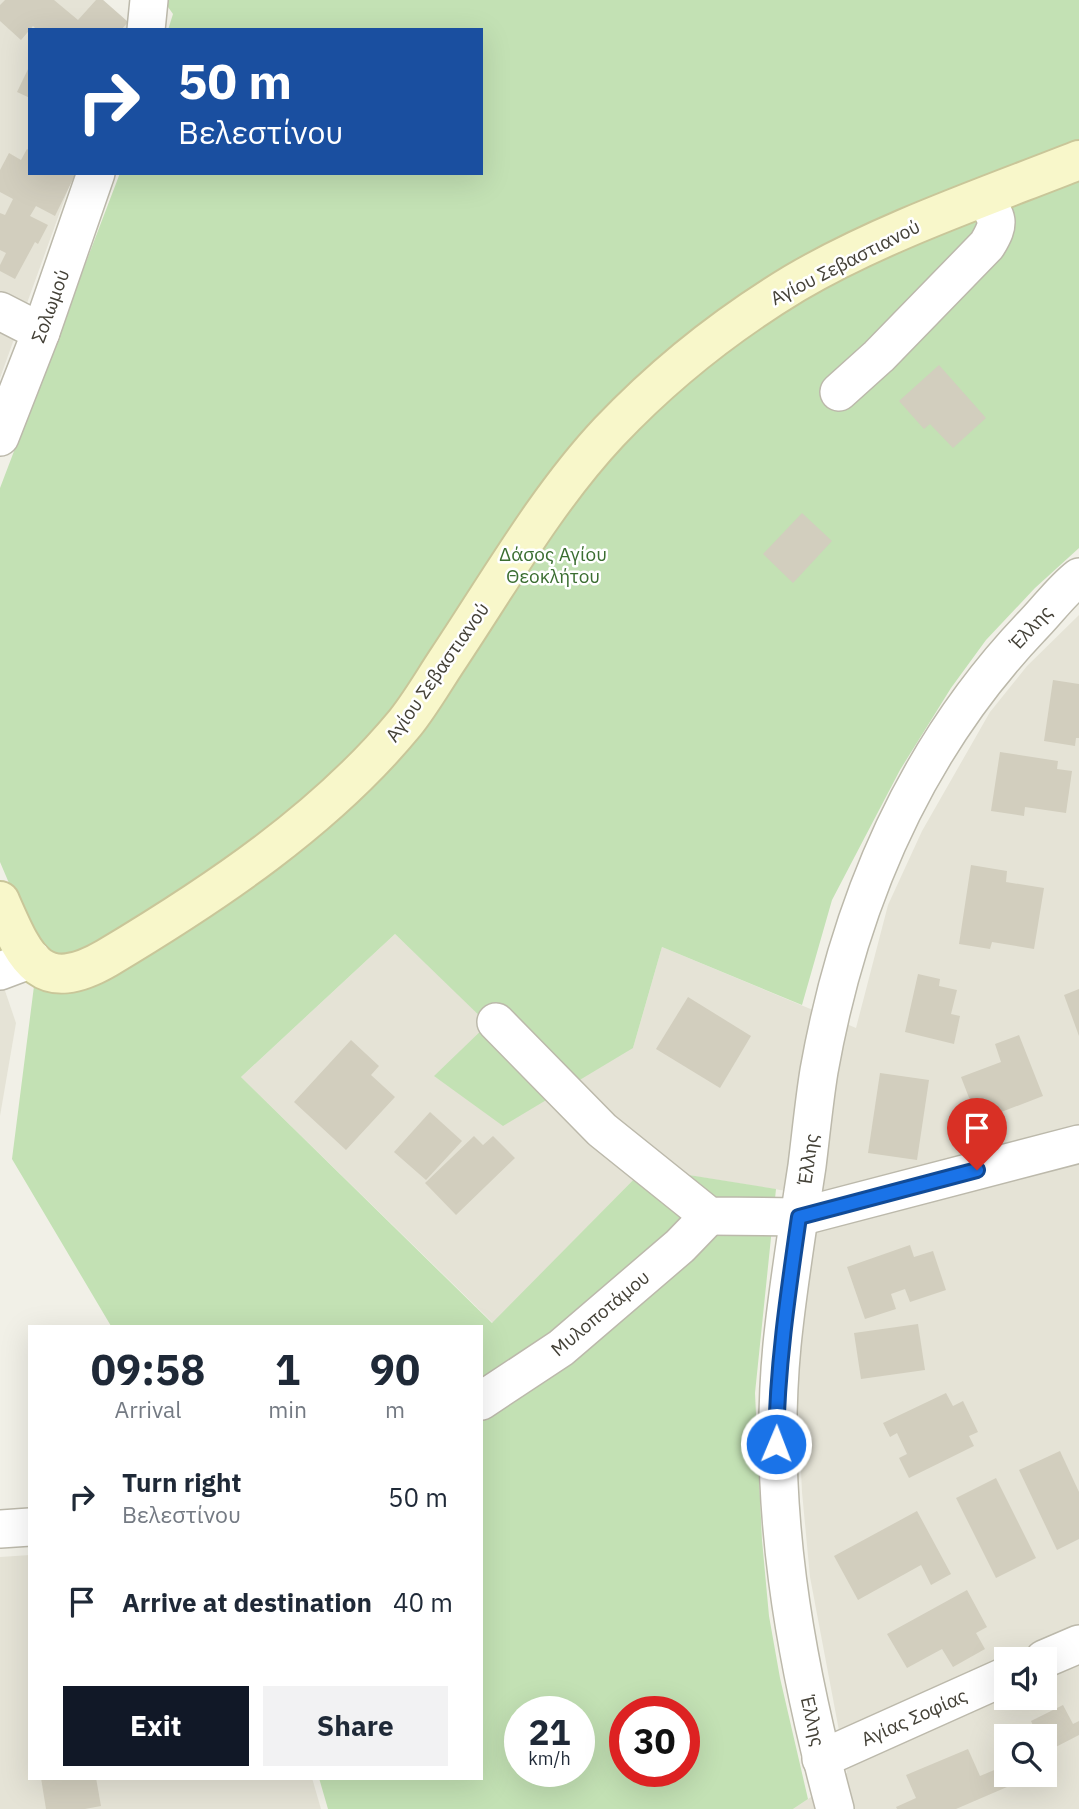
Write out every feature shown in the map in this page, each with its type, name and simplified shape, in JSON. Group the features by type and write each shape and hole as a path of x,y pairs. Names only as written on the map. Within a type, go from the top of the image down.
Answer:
{"street":[{"name":"Αγίου Σεβαστιανού","path":"0,901 14,932 16,965 52,974 66,974 97,964 272,848 371,761 407,721 565,485 609,433 702,347 751,311 798,282 911,227 1079,160"},
{"name":"Σολωμού","path":"0,437 41,332 95,175"},
{"path":"839,392 879,356 987,245 996,230 997,222 995,214 983,198"},
{"path":"0,311 41,332"},
{"name":"Έλλης","path":"835,1809 799,1663 780,1522 778,1479 777,1388 819,1072 861,907 892,828 921,772 961,709 1012,648 1077,581"},
{"path":"496,1022 602,1130 709,1216 799,1217 1079,1144"},
{"name":"Μυλοποτάμου","path":"483,1400 561,1348 680,1246 709,1216"},
{"path":"0,1529 28,1527"},
{"path":"1057,1653 1079,1644"},
{"name":"Αγίας Σοφίας","path":"821,1759 994,1681"}],"shaded area":[{"path":"0,0 103,0 128,22 126,28 28,28 28,175 73,175 0,378"},
{"path":"1079,615 1079,1809 793,1809 847,1773 810,1577 802,1492 796,1365 803,1293 823,1197 645,1168 493,1323 241,1077 395,934 489,1024 633,1048 662,947 856,1028 888,905 922,831 990,712 1027,666"},
{"path":"0,976 16,1023 0,1116"},
{"path":"28,1555 28,1780 313,1780 321,1809 0,1809 0,1557"}],"green space":[{"name":"Δάσος Αγίου Θεοκλήτου","path":"163,0 1079,0 1079,548 1035,588 986,640 951,688 900,770 832,900 802,1005 662,947 633,1048 503,1126 434,1076 488,1024 395,934 241,1077 492,1323 645,1168 776,1189 755,1393 762,1540 769,1616 780,1678 808,1799 793,1809 328,1809 320,1780 483,1780 483,1325 110,1325 12,1159 40,939 20,909 0,862 0,488 119,175 483,175 483,28 169,28 173,14"}],"building":[{"path":"5,0 54,0 78,20 96,0 103,0 128,22 123,28 33,26 28,28 21,40 0,21 0,5"},
{"path":"28,69 28,97 17,92"},
{"path":"27,149 28,175 75,175 55,216 36,206 30,216 48,225 38,244 35,242 15,279 0,271 6,253 0,250 0,213 5,215 13,199 0,192 0,170 9,153 21,160"},
{"path":"939,365 986,418 953,448 930,424 924,429 899,401"},
{"path":"802,513 832,541 793,583 763,554"},
{"path":"1053,680 1079,684 1079,738 1076,738 1075,746 1044,741"},
{"path":"1000,752 1058,761 1057,769 1072,771 1066,813 1025,807 1024,816 991,811"},
{"path":"971,865 1007,871 1006,882 1044,888 1034,949 992,942 990,949 959,944"},
{"path":"918,974 940,979 939,986 957,990 951,1014 960,1016 954,1044 905,1032"},
{"path":"1079,989 1079,1036 1064,995"},
{"path":"688,997 751,1036 720,1088 656,1049"},
{"path":"1019,1035 1043,1096 978,1121 961,1077 1001,1062 995,1044"},
{"path":"351,1040 379,1066 371,1075 395,1097 346,1150 294,1102"},
{"path":"880,1073 929,1080 917,1160 868,1153"},
{"path":"430,1112 462,1141 426,1180 394,1152"},
{"path":"474,1136 483,1145 493,1136 515,1158 456,1215 425,1183"},
{"path":"910,1245 914,1257 933,1251 946,1290 910,1302 905,1289 891,1294 896,1309 865,1319 847,1267"},
{"path":"918,1324 925,1370 861,1379 854,1333"},
{"path":"946,1393 953,1406 963,1401 978,1432 969,1436 974,1446 909,1478 899,1458 907,1454 897,1433 890,1437 883,1423"},
{"path":"1060,1451 1079,1492 1079,1539 1057,1550 1019,1470"},
{"path":"996,1478 1036,1558 996,1578 956,1498"},
{"path":"917,1511 951,1574 931,1585 921,1565 858,1600 834,1556"},
{"path":"967,1590 987,1627 976,1633 985,1649 953,1667 942,1649 907,1668 887,1634"},
{"path":"1063,1705 1073,1724 1079,1721 1079,1735 1057,1746 1057,1724 1032,1724 1031,1721"},
{"path":"968,1749 980,1776 994,1770 994,1787 1007,1787 956,1809 897,1809 896,1807 916,1798 906,1775"},
{"path":"41,1780 96,1780 101,1806 85,1809 46,1809"}],"route":[{"path":"776,1444 777,1388 799,1217 977,1170"}]}
